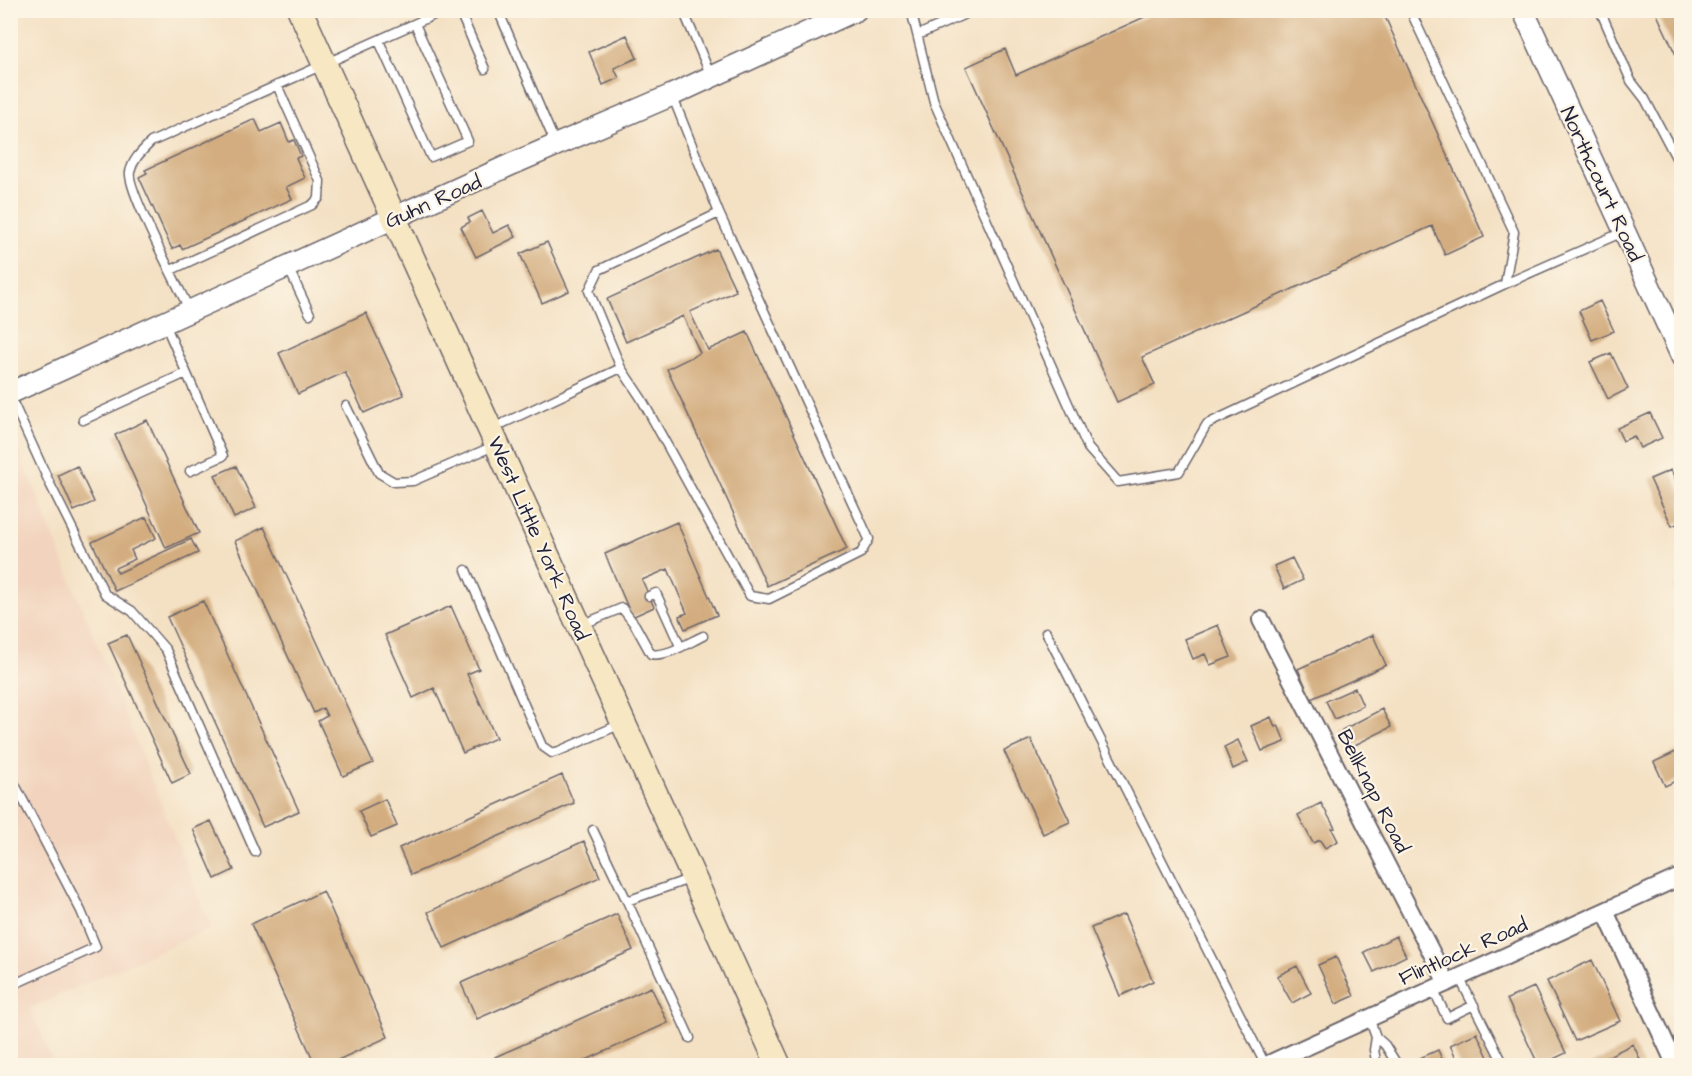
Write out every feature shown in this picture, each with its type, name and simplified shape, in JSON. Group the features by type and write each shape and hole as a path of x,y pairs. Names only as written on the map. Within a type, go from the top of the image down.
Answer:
{"main road":[{"name":"West Little York Road","path":"300,10 622,724 779,1065"}],"street":[{"name":"Guhn Road","path":"10,395 288,266 672,95 856,10"},
{"name":"Northcourt Road","path":"1523,10 1682,357"},
{"name":"Bellknap Road","path":"1261,620 1446,983"},
{"name":"Flintlock Road","path":"1265,1065 1682,876"},
{"path":"1605,910 1676,1065"}],"lane":[{"path":"190,311 137,201 129,174 137,156 150,142 445,10"},
{"path":"459,10 485,69"},
{"path":"498,10 556,145"},
{"path":"683,10 711,77"},
{"path":"912,10 934,102 1088,448 1118,482 1179,472 1206,424 1624,231"},
{"path":"918,35 974,10"},
{"path":"1410,10 1514,232 1505,284"},
{"path":"1600,10 1631,81 1645,99 1682,169"},
{"path":"379,41 431,157 468,141 415,24"},
{"path":"171,270 312,205 319,198 320,181 277,85"},
{"path":"672,95 719,213 869,539 861,553 769,599 750,596 641,398 621,368 589,291 599,270 719,213"},
{"path":"288,266 310,314"},
{"path":"164,323 223,456 190,471"},
{"path":"346,406 379,473 394,482 413,481 621,368"},
{"path":"83,420 186,373"},
{"path":"10,395 50,484 105,594 132,611 166,650 255,852"},
{"path":"466,570 542,746 552,753 622,724"},
{"path":"649,596 656,593 680,646"},
{"path":"578,626 624,607 651,654 664,653 703,636"},
{"path":"1046,632 1265,1065"},
{"path":"10,775 81,911 96,947 10,986"},
{"path":"593,830 690,1038"},
{"path":"627,901 692,877"},
{"path":"1446,983 1474,1005 1501,1059"},
{"path":"1446,983 1447,1018 1474,1005"},
{"path":"1369,1018 1376,1037 1385,1045 1398,1065"},
{"path":"1376,1037 1374,1050 1377,1065"}],"shaded area":[{"path":"10,428 211,928 30,1008 54,1065 11,1065"}],"building":[{"path":"1160,10 1382,10 1484,237 1445,255 1432,226 1142,357 1155,385 1117,402 966,67 1005,49 1016,75"},
{"path":"1655,10 1682,10 1682,68"},
{"path":"627,35 637,58 614,68 619,78 603,85 589,52"},
{"path":"255,119 261,132 281,123 289,142 294,140 301,156 296,158 305,178 286,187 292,199 182,249 180,245 172,249 139,177 147,173 145,170"},
{"path":"482,211 493,233 509,225 516,237 476,257 461,227 470,222 468,218"},
{"path":"547,242 569,291 542,303 520,254"},
{"path":"716,249 736,291 690,312 708,350 747,332 847,549 767,586 667,369 700,353 683,316 626,342 607,299"},
{"path":"1600,301 1614,331 1592,340 1579,311"},
{"path":"366,313 404,395 364,413 345,372 298,394 279,353"},
{"path":"1611,353 1628,389 1608,399 1590,362"},
{"path":"1650,413 1662,438 1640,448 1634,436 1623,441 1617,428"},
{"path":"147,420 199,533 166,548 115,435"},
{"path":"77,466 94,502 74,511 58,475"},
{"path":"236,466 256,508 234,518 215,475"},
{"path":"1671,470 1682,493 1682,522 1672,526 1650,479"},
{"path":"146,517 156,538 131,550 135,559 115,568 118,573 191,539 198,553 115,591 92,542"},
{"path":"677,522 717,615 685,629 679,616 687,613 668,569 642,580 654,607 632,617 605,554"},
{"path":"264,527 373,763 343,776 318,721 327,716 323,708 314,713 235,541"},
{"path":"1292,558 1303,580 1284,589 1274,566"},
{"path":"1682,584 1682,603 1674,587"},
{"path":"203,601 299,811 263,827 167,617"},
{"path":"451,606 479,669 467,674 496,738 463,753 434,688 413,698 385,635"},
{"path":"1218,625 1231,657 1210,665 1205,654 1193,659 1185,639"},
{"path":"127,635 191,774 172,783 108,643"},
{"path":"1373,635 1386,665 1311,699 1298,669"},
{"path":"1355,688 1363,706 1335,719 1326,701"},
{"path":"1382,709 1391,727 1351,747 1342,730"},
{"path":"1271,717 1275,727 1278,725 1285,742 1262,751 1251,726"},
{"path":"1031,739 1070,822 1043,834 1004,751"},
{"path":"1238,740 1248,762 1233,769 1224,747"},
{"path":"1682,749 1682,778 1665,786 1654,762"},
{"path":"562,775 574,803 411,875 399,848"},
{"path":"385,799 397,826 371,837 359,811"},
{"path":"1321,803 1335,828 1332,829 1338,841 1325,848 1320,840 1313,843 1298,815"},
{"path":"211,821 234,870 215,879 193,829"},
{"path":"584,841 600,877 444,948 428,912"},
{"path":"323,891 388,1037 325,1066 316,1066 251,924"},
{"path":"617,914 633,950 477,1019 461,983"},
{"path":"1124,914 1153,981 1120,996 1091,928"},
{"path":"1396,936 1406,956 1374,972 1364,952"},
{"path":"1336,957 1354,996 1336,1004 1318,965"},
{"path":"1592,960 1620,1021 1575,1041 1547,981"},
{"path":"1297,966 1311,993 1292,1003 1277,976"},
{"path":"651,987 668,1023 573,1066 499,1066 495,1057"},
{"path":"1534,987 1566,1053 1539,1066 1507,999"},
{"path":"1477,1033 1492,1066 1460,1066 1450,1045"},
{"path":"1633,1044 1643,1066 1588,1066"},
{"path":"1438,1050 1445,1066 1412,1066 1411,1062"}]}
